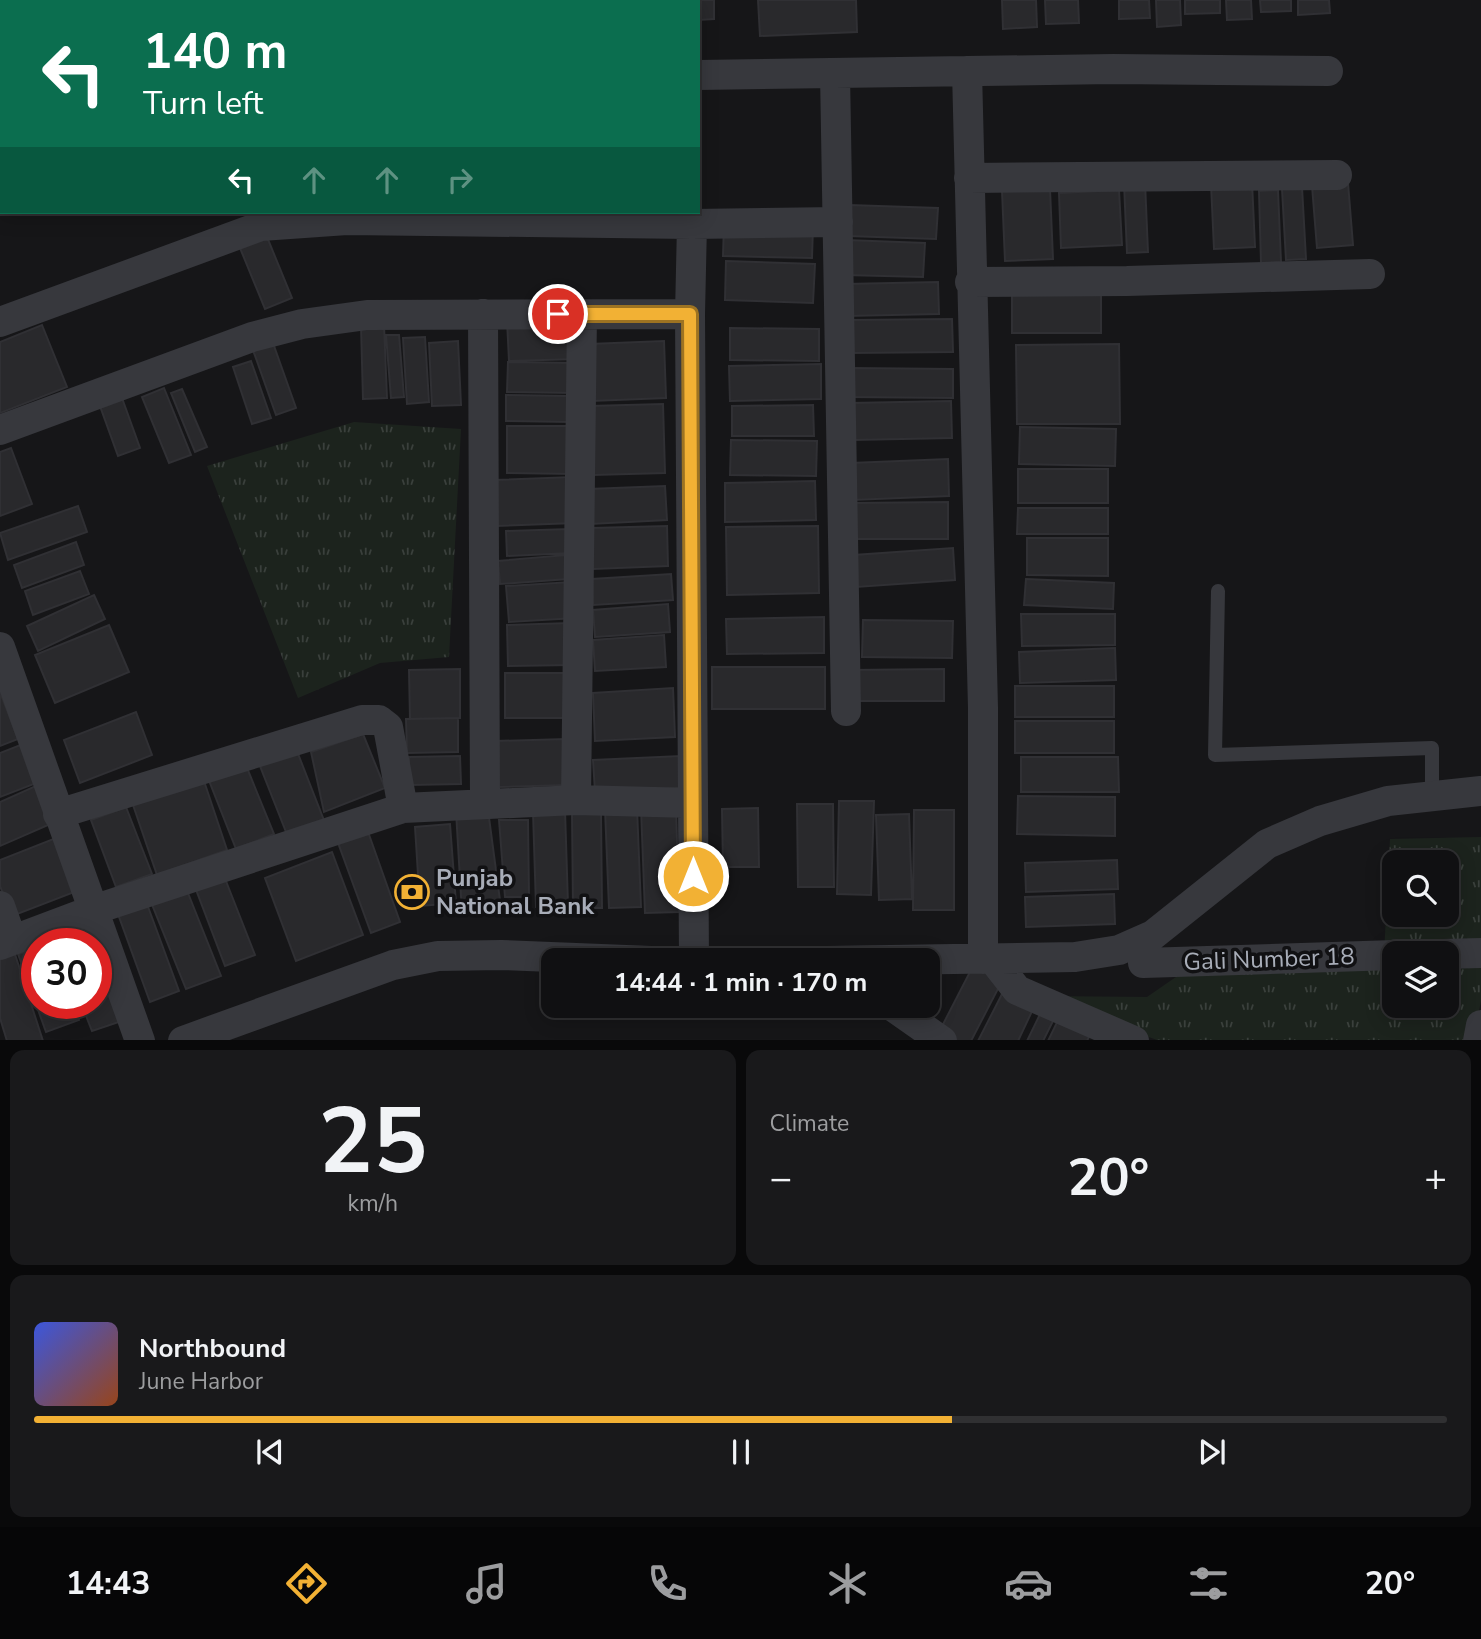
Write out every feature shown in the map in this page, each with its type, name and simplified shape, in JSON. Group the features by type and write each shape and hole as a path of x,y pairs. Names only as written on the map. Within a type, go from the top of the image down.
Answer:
{"street":[{"path":"700,75 1113,69 1328,71"},
{"path":"967,71 988,958 1017,990 1132,1040"},
{"path":"835,73 846,711"},
{"path":"969,178 1338,175"},
{"path":"0,322 261,226 346,220 692,224 838,222"},
{"path":"692,224 690,314 694,948"},
{"path":"970,282 1127,281 1370,274"},
{"path":"483,314 485,804"},
{"path":"576,800 583,314"},
{"path":"0,429 252,337 302,324 367,315 690,314"},
{"path":"0,647 139,1040"},
{"path":"58,814 362,720 379,720 388,727 403,808"},
{"path":"940,959 1075,957 1119,950 1153,935 1266,844 1320,821 1388,801 1481,791"},
{"path":"0,906 6,943 93,910 403,808 576,800 693,803"},
{"path":"1459,954 1481,953"},
{"name":"Gali Number 18","path":"1143,963 1382,955"},
{"path":"186,1040 393,965 438,956 541,957"},
{"path":"909,1018 941,1040"}],"lane":[{"path":"1217,591 1215,755 1432,748 1432,796"}],"green space":[{"path":"354,422 461,429 449,657 380,663 298,698 207,466"},
{"path":"1481,837 1481,1001 1473,1040 1157,1040 1039,996 1147,997 1205,957 1382,955 1382,1018 1459,1018 1459,941 1385,941 1385,927 1459,927 1459,850 1389,850 1390,839"}],"building":[{"path":"700,0 714,0 714,19 700,20"},
{"path":"758,0 856,0 857,32 760,36"},
{"path":"1002,0 1036,0 1037,27 1003,29"},
{"path":"1045,0 1078,0 1079,23 1046,24"},
{"path":"1119,0 1149,0 1150,18 1119,19"},
{"path":"1156,0 1180,0 1181,25 1157,27"},
{"path":"1185,0 1220,0 1220,13 1185,14"},
{"path":"1226,0 1251,0 1252,19 1227,20"},
{"path":"1260,0 1291,0 1291,11 1261,12"},
{"path":"1298,0 1329,0 1330,13 1298,15"},
{"path":"1145,182 1148,252 1127,253 1124,183"},
{"path":"1252,182 1255,247 1214,249 1211,184"},
{"path":"1348,183 1353,245 1317,248 1312,186"},
{"path":"1302,187 1306,259 1286,260 1282,189"},
{"path":"1050,189 1053,259 1005,261 1002,191"},
{"path":"1119,190 1122,245 1061,248 1059,193"},
{"path":"1278,190 1281,262 1261,263 1259,191"},
{"path":"849,205 938,208 936,239 848,236"},
{"path":"724,224 813,226 812,258 723,256"},
{"path":"267,237 292,298 265,309 240,248"},
{"path":"846,240 925,243 923,277 845,275"},
{"path":"726,261 815,264 813,303 725,300"},
{"path":"938,282 939,314 846,316 846,284"},
{"path":"1101,283 1101,333 1012,333 1012,284"},
{"path":"577,317 578,359 509,361 507,320"},
{"path":"952,319 953,352 851,353 850,320"},
{"path":"42,325 67,387 0,413 0,342"},
{"path":"384,325 387,398 363,399 361,326"},
{"path":"730,328 819,329 819,361 730,360"},
{"path":"386,335 399,335 404,397 391,398"},
{"path":"425,337 429,402 407,404 403,338"},
{"path":"458,341 461,405 432,406 429,343"},
{"path":"664,341 666,398 591,401 590,344"},
{"path":"273,343 296,408 276,415 253,350"},
{"path":"1119,344 1120,424 1017,424 1016,345"},
{"path":"251,361 271,418 252,424 233,367"},
{"path":"508,362 577,363 576,393 507,392"},
{"path":"821,364 821,399 730,401 729,366"},
{"path":"851,368 953,369 953,398 850,397"},
{"path":"164,388 191,455 169,463 142,397"},
{"path":"182,389 207,447 195,452 171,393"},
{"path":"506,395 570,396 570,422 506,421"},
{"path":"122,398 140,448 118,456 100,406"},
{"path":"951,401 952,438 852,440 851,403"},
{"path":"663,404 665,473 593,475 590,406"},
{"path":"813,405 814,436 732,436 732,406"},
{"path":"507,426 575,426 575,474 507,473"},
{"path":"1020,427 1116,429 1115,466 1019,464"},
{"path":"731,440 817,441 816,476 730,475"},
{"path":"11,448 32,504 0,516 0,452"},
{"path":"948,459 949,496 852,500 851,463"},
{"path":"1018,469 1108,469 1108,503 1018,503"},
{"path":"573,477 575,523 496,526 495,480"},
{"path":"815,481 816,520 725,522 725,483"},
{"path":"665,486 667,520 590,524 589,489"},
{"path":"948,502 948,539 852,539 852,503"},
{"path":"78,506 87,532 8,560 0,533"},
{"path":"1018,508 1108,508 1108,534 1017,534"},
{"path":"667,526 668,566 593,569 592,528"},
{"path":"818,526 819,593 727,595 726,527"},
{"path":"570,529 571,553 507,556 506,531"},
{"path":"1027,538 1108,538 1108,576 1027,575"},
{"path":"76,542 84,565 22,588 14,565"},
{"path":"953,548 955,580 856,587 854,555"},
{"path":"566,555 568,579 500,584 498,561"},
{"path":"80,571 89,594 33,615 25,591"},
{"path":"671,574 673,600 593,605 592,579"},
{"path":"1026,579 1114,583 1113,609 1024,605"},
{"path":"572,582 575,618 509,622 506,586"},
{"path":"94,595 105,619 38,651 27,626"},
{"path":"668,604 670,632 595,637 593,610"},
{"path":"1021,614 1115,614 1115,645 1022,646"},
{"path":"824,617 824,653 727,654 726,619"},
{"path":"863,620 953,621 952,658 862,657"},
{"path":"570,623 571,665 508,666 507,625"},
{"path":"109,625 129,672 55,703 35,655"},
{"path":"664,635 666,667 595,671 593,640"},
{"path":"1115,648 1116,680 1020,683 1019,652"},
{"path":"712,667 825,667 825,709 712,709"},
{"path":"460,669 460,718 410,719 409,670"},
{"path":"944,669 944,701 852,701 851,670"},
{"path":"505,673 571,673 572,718 505,718"},
{"path":"1015,686 1114,686 1114,717 1015,717"},
{"path":"673,688 675,737 595,741 593,693"},
{"path":"0,692 18,739 0,746"},
{"path":"136,712 152,755 80,783 64,740"},
{"path":"458,718 458,752 407,753 406,719"},
{"path":"1015,721 1114,721 1114,753 1015,753"},
{"path":"363,734 385,788 324,812 311,752"},
{"path":"566,739 567,785 498,787 496,741"},
{"path":"23,744 39,782 0,797 0,753"},
{"path":"295,746 325,823 288,837 258,761"},
{"path":"460,756 461,784 409,785 409,757"},
{"path":"681,756 683,788 595,792 593,760"},
{"path":"1021,757 1118,757 1119,792 1021,792"},
{"path":"245,763 274,834 236,849 208,778"},
{"path":"204,781 227,850 157,875 133,805"},
{"path":"38,785 55,822 0,846 0,802"},
{"path":"1018,796 1115,797 1115,836 1017,834"},
{"path":"839,801 874,801 871,895 837,894"},
{"path":"797,804 833,804 834,887 798,887"},
{"path":"126,807 152,874 116,887 91,820"},
{"path":"676,807 679,912 645,913 641,808"},
{"path":"637,808 641,907 609,908 605,809"},
{"path":"758,808 759,867 723,867 722,809"},
{"path":"488,810 501,908 462,913 456,811"},
{"path":"565,810 568,905 536,907 533,812"},
{"path":"914,810 954,810 954,910 913,910"},
{"path":"572,813 601,813 602,908 573,908"},
{"path":"909,814 912,899 879,900 876,815"},
{"path":"499,820 528,820 529,897 505,897"},
{"path":"450,824 456,903 420,906 415,827"},
{"path":"367,829 400,922 371,933 337,840"},
{"path":"56,838 77,891 12,916 0,886 0,860"},
{"path":"332,852 363,935 296,961 265,878"},
{"path":"1117,860 1118,889 1026,892 1025,863"},
{"path":"224,876 255,955 225,966 195,887"},
{"path":"186,888 221,976 186,989 151,902"},
{"path":"1114,894 1115,924 1026,927 1025,897"},
{"path":"147,904 179,991 150,1002 118,914"},
{"path":"93,922 95,928 78,928"},
{"path":"13,948 21,973 21,1019 36,1019 43,1040 7,1040 0,1018 0,952"},
{"path":"973,966 1002,981 972,1040 950,1040 938,1034"},
{"path":"112,975 128,1019 92,1031 87,1019 112,1019"},
{"path":"1003,992 1034,1007 1018,1040 979,1040"},
{"path":"1043,1008 1056,1015 1044,1040 1027,1040"},
{"path":"1062,1012 1093,1028 1087,1040 1048,1040"},
{"path":"41,1019 79,1019 79,1020 46,1032"}],"place":[{"name":"Punjab National Bank","path":"412,892"}],"route":[{"path":"558,314 690,314 693,876"}]}
